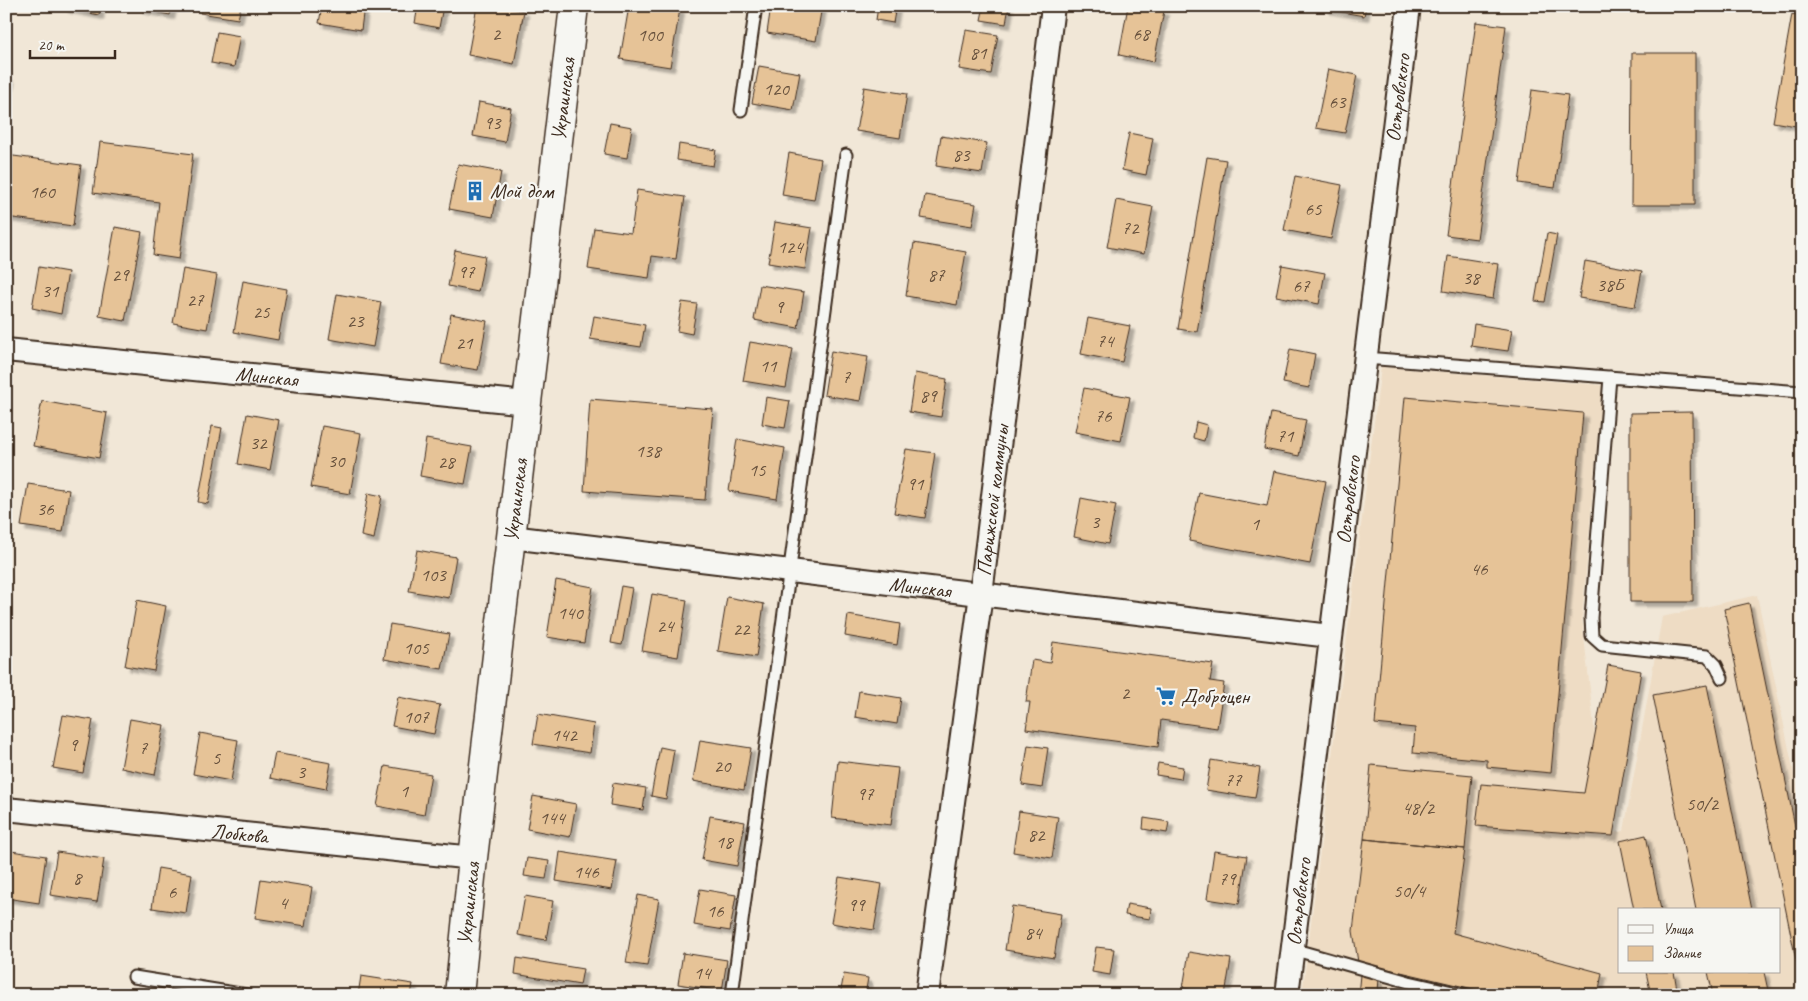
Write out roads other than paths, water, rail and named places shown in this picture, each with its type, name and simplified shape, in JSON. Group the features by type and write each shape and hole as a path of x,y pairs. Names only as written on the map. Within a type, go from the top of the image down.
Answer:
{"street":[{"name":"Украинская","path":"459,995 472,858 574,6"},
{"name":"Парижской коммуны","path":"927,995 981,594 1053,6"},
{"name":"Островского","path":"1286,995 1409,6"},
{"name":"Минская","path":"6,350 527,403"},
{"name":"Минская","path":"511,537 789,573 1330,636"},
{"name":"Лобкова","path":"6,808 472,858"}],"lane":[{"path":"741,110 756,6"},
{"path":"732,995 846,156"},
{"path":"1365,358 1802,392"},
{"path":"1610,377 1591,618 1592,636 1602,645 1707,656 1716,665 1722,678"},
{"path":"1292,949 1409,982 1466,995"},
{"path":"134,977 247,995"}],"place":[{"name":"Мой дом","path":"475,191"},
{"name":"Доброцен","path":"1166,696"}]}
